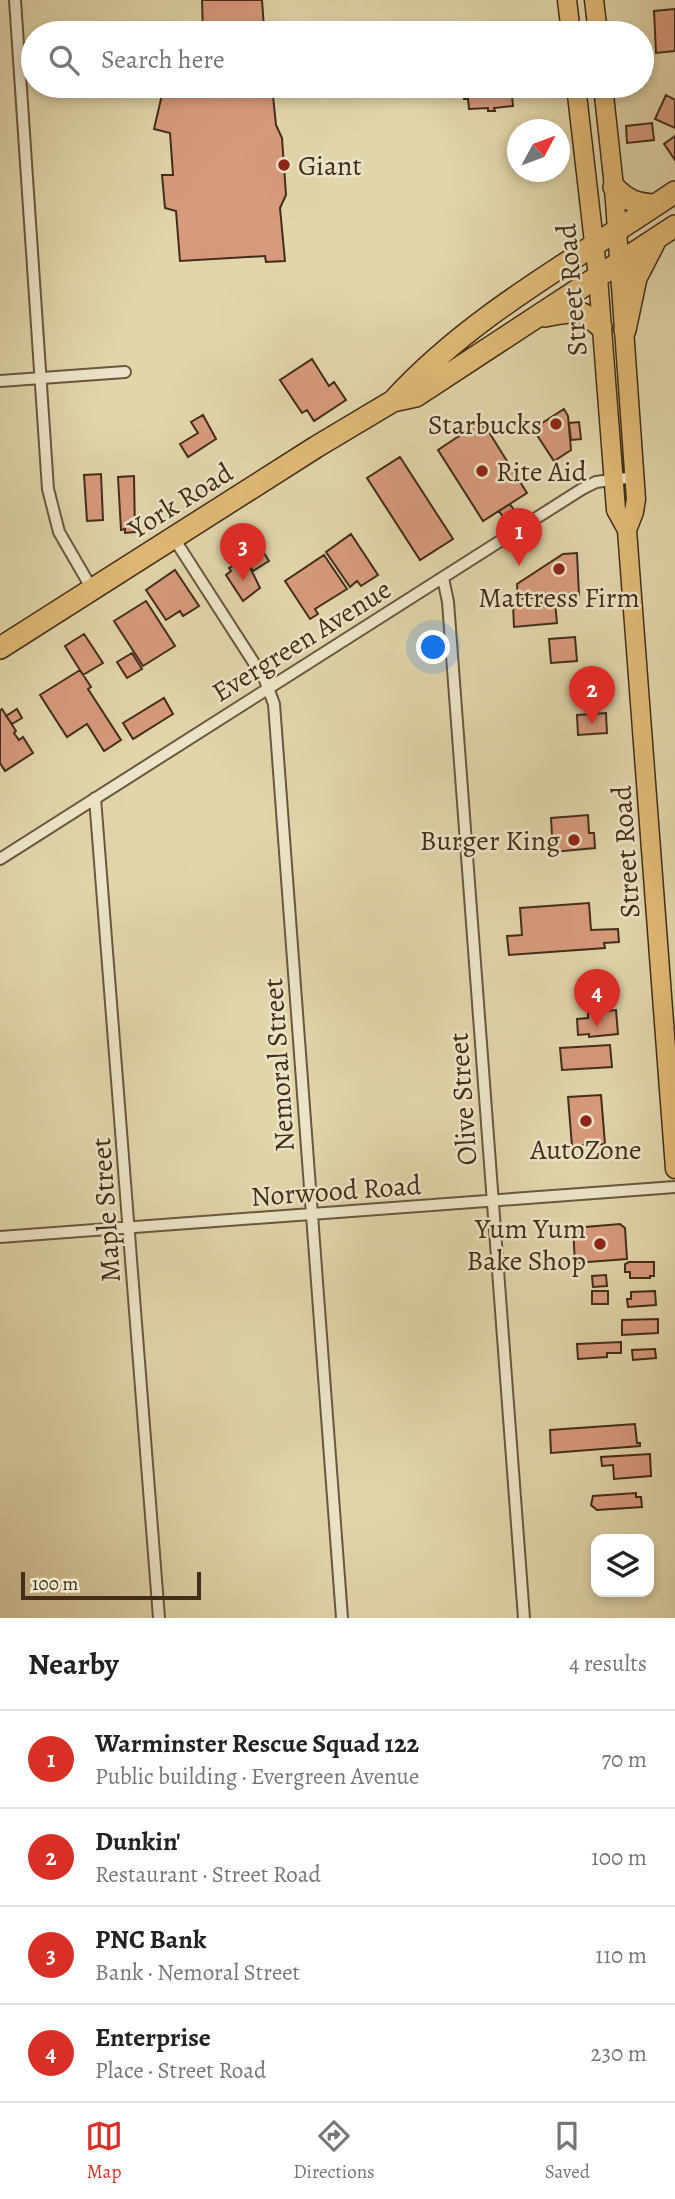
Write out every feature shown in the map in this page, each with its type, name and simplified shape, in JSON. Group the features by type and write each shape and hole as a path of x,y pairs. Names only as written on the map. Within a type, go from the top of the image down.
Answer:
{"highway":[{"path":"614,187 626,200 655,205"},
{"name":"York Road","path":"0,648 393,401 421,370 486,318 675,192"},
{"name":"York Road","path":"393,401 416,396 675,226"},
{"path":"625,330 636,278 657,239"},
{"path":"536,318 569,311 582,312 601,327"}],"main road":[{"path":"567,0 569,21"},
{"path":"594,0 597,21"},
{"name":"Street Road","path":"577,98 598,277 616,510 627,530 675,1169"},
{"name":"Street Road","path":"604,98 618,231 636,499 627,530"}],"street":[{"path":"15,0 21,87"},
{"path":"22,98 48,489 52,511 69,551 92,589"},
{"path":"0,381 125,372"},
{"name":"Evergreen Avenue","path":"0,859 582,489 596,482 634,477"},
{"name":"Nemoral Street","path":"173,537 265,680 274,705 342,1618"},
{"name":"Olive Street","path":"443,578 448,602 524,1618"},
{"name":"Maple Street","path":"95,798 159,1618"},
{"name":"Norwood Road","path":"0,1237 675,1187"}],"building":[{"path":"202,0 262,0 264,21 203,21"},
{"path":"675,9 675,51 656,53 654,11"},
{"path":"666,95 675,100 675,128 655,119"},
{"path":"273,98 276,125 282,138 286,195 280,208 285,261 266,262 265,256 180,261 176,211 165,208 162,175 173,175 170,133 154,129 161,99"},
{"path":"512,98 513,106 494,108 495,111 488,111 488,108 469,109 468,99 464,99"},
{"path":"652,123 654,140 627,143 626,126"},
{"path":"675,136 675,160 664,144"},
{"path":"312,359 329,386 334,382 346,400 314,421 307,410 302,413 280,380"},
{"path":"564,409 568,416 571,450 554,461 533,429"},
{"path":"203,415 216,439 188,457 180,444 198,433 191,422"},
{"path":"579,422 581,439 571,440 569,423"},
{"name":"Rite Aid","path":"480,425 487,429 527,493 483,521 438,450 474,426"},
{"path":"400,457 453,539 420,560 367,478"},
{"path":"101,474 103,520 87,521 84,475"},
{"path":"134,476 135,532 125,533 125,529 121,530 118,477"},
{"path":"510,504 514,510 503,517 499,511"},
{"path":"351,534 378,575 361,586 357,581 350,587 326,552"},
{"path":"264,553 269,561 253,571 248,563"},
{"name":"Mattress Firm","path":"577,553 579,595 518,599 517,584 563,554"},
{"path":"324,555 347,589 315,609 318,614 310,619 285,581"},
{"path":"247,561 260,588 243,601 226,575 231,571 229,568"},
{"path":"175,570 199,606 183,616 180,611 166,620 146,590"},
{"path":"146,601 175,646 143,666 114,621"},
{"path":"555,602 557,623 514,627 513,605"},
{"path":"84,634 103,663 83,675 65,646"},
{"path":"575,637 577,661 551,663 549,639"},
{"path":"132,653 142,669 127,678 117,662"},
{"path":"80,670 91,687 88,689 121,740 104,751 87,724 67,737 40,695"},
{"path":"164,698 173,714 133,739 123,723"},
{"path":"2,709 16,731 14,733 19,740 23,737 33,753 5,771 0,763"},
{"path":"17,709 22,718 12,724 6,716"},
{"path":"606,713 607,733 578,735 577,715"},
{"name":"Burger King","path":"588,815 589,833 594,833 595,848 553,852 551,818"},
{"path":"589,903 591,930 618,929 619,942 604,943 605,948 509,955 507,936 522,935 520,908"},
{"path":"616,1010 618,1034 589,1037 589,1034 578,1035 577,1019 588,1018 588,1013"},
{"path":"610,1045 612,1067 562,1070 560,1048"},
{"name":"AutoZone","path":"601,1095 605,1144 572,1146 568,1097"},
{"name":"Yum Yum Bake Shop","path":"620,1224 625,1228 627,1259 575,1263 573,1228"},
{"path":"654,1262 654,1276 630,1278 630,1272 625,1272 625,1264"},
{"path":"606,1275 607,1286 593,1287 592,1276"},
{"path":"592,1291 608,1291 608,1304 592,1304"},
{"path":"655,1291 656,1305 628,1307 627,1299 631,1299 631,1292"},
{"path":"658,1319 658,1333 622,1335 622,1320"},
{"path":"621,1342 621,1353 578,1359 577,1344"},
{"path":"655,1349 656,1358 633,1360 632,1350"},
{"path":"635,1424 637,1443 640,1443 640,1446 551,1453 550,1430"},
{"path":"650,1454 651,1476 614,1479 613,1465 602,1466 601,1457"},
{"path":"636,1493 636,1497 641,1497 642,1507 597,1510 591,1505 593,1496"}],"place":[{"name":"Giant","path":"284,165"},
{"name":"Starbucks","path":"556,424"},
{"name":"Rite Aid","path":"482,471"},
{"name":"Warminster Rescue Squad 122","path":"519,566"},
{"name":"Mattress Firm","path":"559,569"},
{"name":"PNC Bank","path":"243,581"},
{"name":"Dunkin'","path":"592,724"},
{"name":"Burger King","path":"574,840"},
{"name":"Enterprise","path":"597,1027"},
{"name":"AutoZone","path":"586,1121"},
{"name":"Yum Yum Bake Shop","path":"600,1244"}]}
